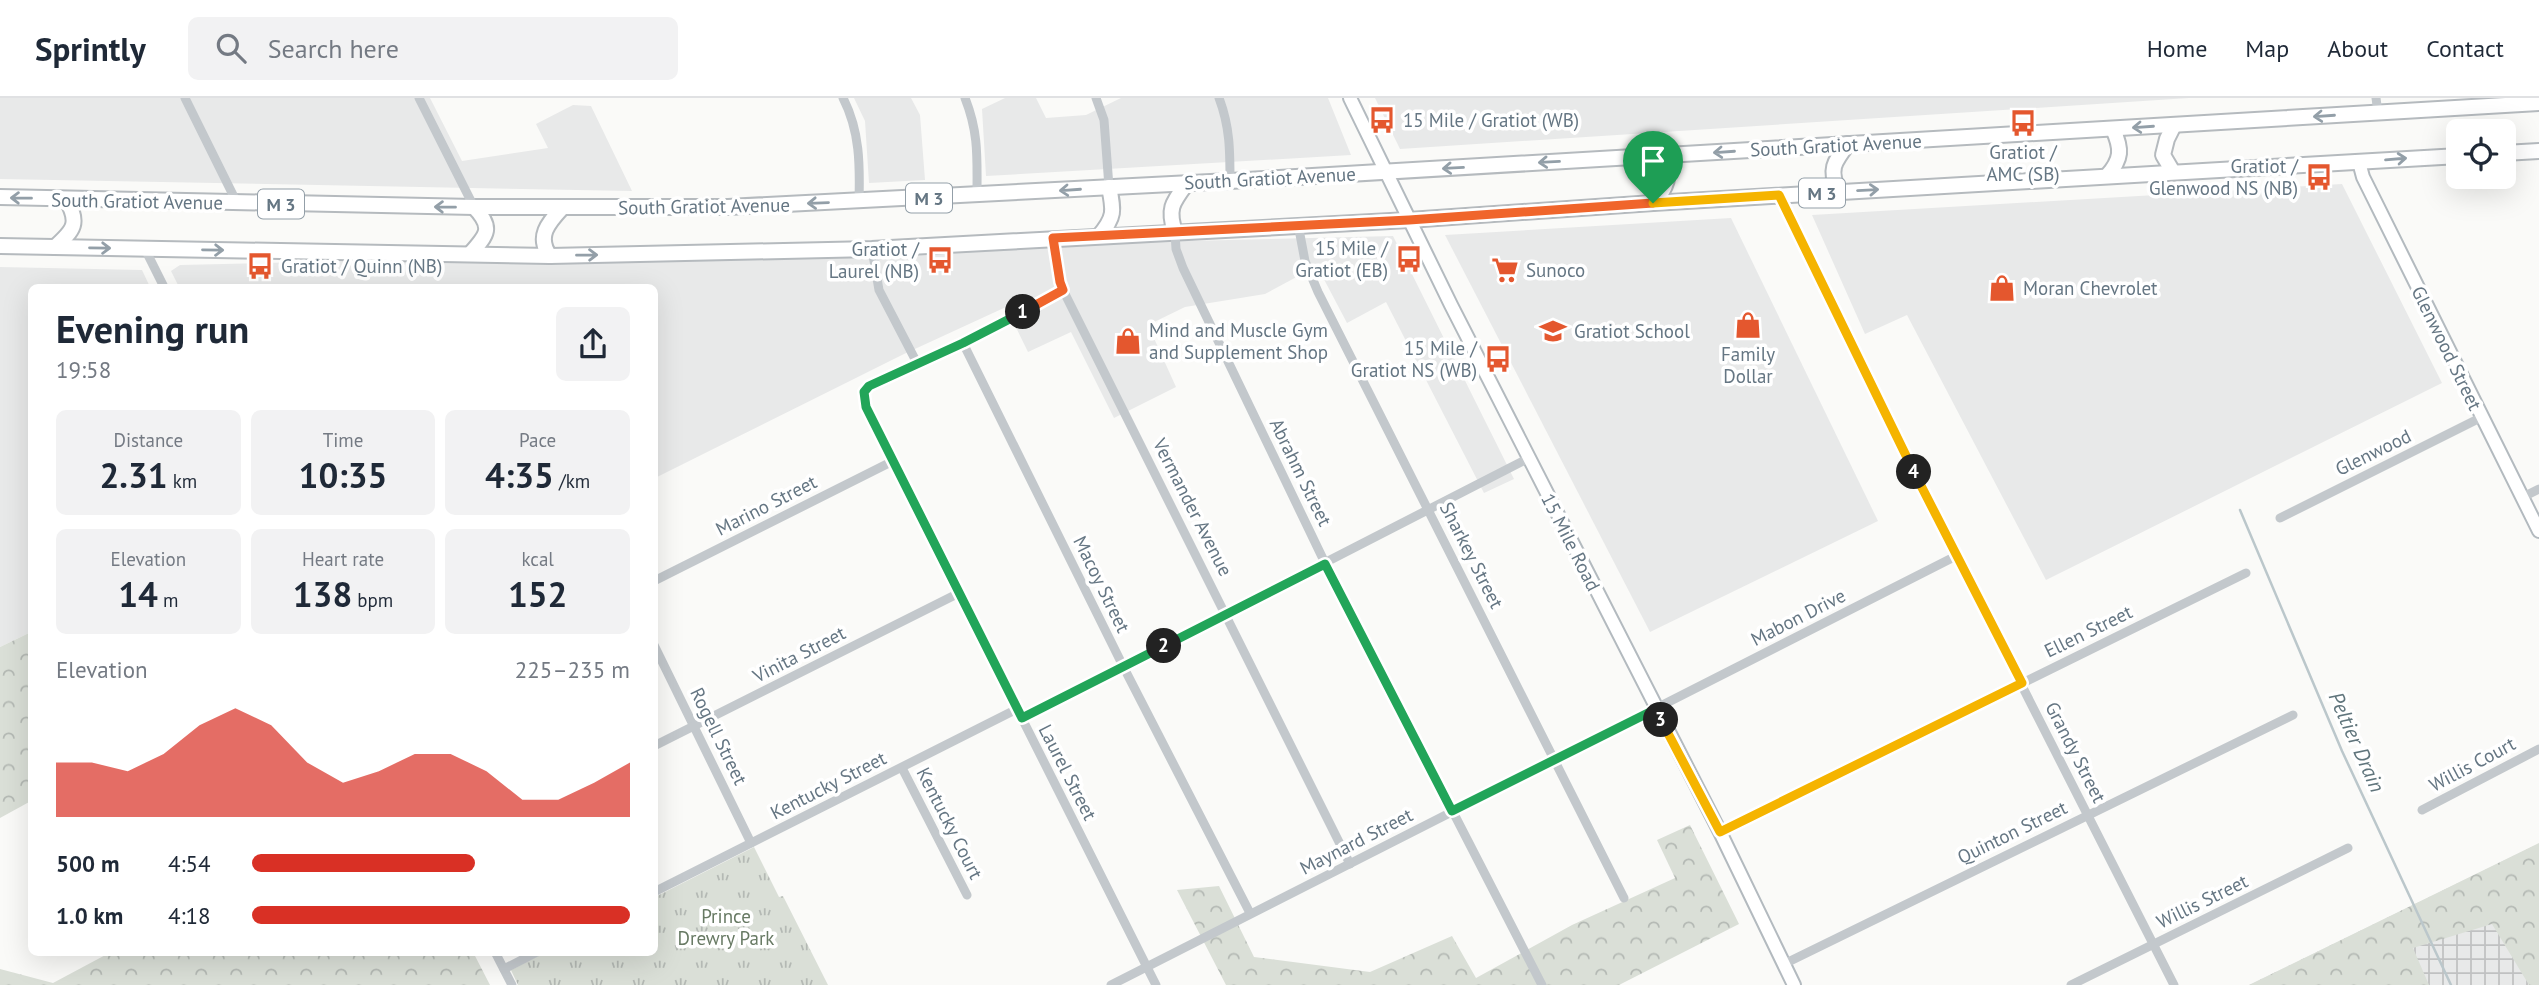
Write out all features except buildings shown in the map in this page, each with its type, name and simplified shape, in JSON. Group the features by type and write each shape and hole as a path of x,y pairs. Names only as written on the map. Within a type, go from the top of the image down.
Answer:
{"main road":[{"name":"15 Mile Road","path":"1350,98 1409,220 1720,832 1794,985"},
{"name":"South Gratiot Avenue","path":"0,198 474,207 703,208 859,202 2113,129 2377,105 2539,103"},
{"path":"2173,172 2163,155 2174,125"},
{"path":"2107,176 2120,157 2120,147 2113,129"},
{"path":"1839,192 1832,175 1833,167 1849,144"},
{"path":"2516,152 2539,151"},
{"path":"1653,203 1668,180 1668,156"},
{"name":"M 3","path":"0,246 550,256 872,249 1409,220 1779,195 2446,157"},
{"name":"Glenwood Street","path":"2359,162 2363,177 2539,531"},
{"path":"1175,232 1171,207 1187,183"},
{"path":"1099,236 1112,216 1109,187"},
{"path":"55,247 73,228 72,209 66,199"},
{"path":"470,254 487,232 483,216 474,207"},
{"path":"550,256 543,236 562,208"}],"street":[{"path":"185,98 237,203"},
{"path":"419,98 474,207"},
{"path":"843,98 857,133 859,202"},
{"path":"965,98 975,122 978,144 977,195"},
{"path":"1096,98 1104,120 1109,187"},
{"path":"1219,98 1229,132 1230,181"},
{"name":"Grandy Street","path":"1779,195 1956,556 2174,985"},
{"name":"Sharkey Street","path":"1298,224 1310,275 1624,898"},
{"name":"Abrahm Street","path":"1175,232 1176,249 1183,268 1325,564 1542,985"},
{"name":"Vermander Avenue","path":"1053,238 1063,290 1227,613 1350,864"},
{"path":"145,249 162,284"},
{"path":"872,249 879,290 917,363 963,343 1063,290"},
{"name":"Macoy Street","path":"963,343 1250,913"},
{"name":"Laurel Street","path":"917,363 869,386 864,392 866,407 1156,985"},
{"name":"Glenwood","path":"2280,518 2482,417"},
{"name":"Kentucky Street","path":"658,890 902,768 1124,666 1529,458"},
{"name":"Marino Street","path":"658,579 893,461"},
{"path":"2523,497 2539,489"},
{"name":"Mabon Drive","path":"1656,709 1956,556"},
{"name":"Ellen Street","path":"1720,832 2246,573"},
{"name":"Vinita Street","path":"658,745 959,593"},
{"name":"Rogell Street","path":"658,653 751,843"},
{"name":"Maynard Street","path":"1111,985 1656,709"},
{"name":"Quinton Street","path":"1784,964 2293,715"},
{"name":"Willis Court","path":"2422,810 2539,749"},
{"name":"Kentucky Court","path":"902,768 967,895"},
{"name":"Willis Street","path":"2071,985 2348,848"},
{"path":"497,956 512,985"},
{"path":"504,969 529,956"}],"shaded area":[{"path":"0,98 430,98 462,161 548,148 536,124 573,105 591,106 632,191 0,179"},
{"path":"854,98 911,98 920,115 925,180 869,183 865,121"},
{"path":"1005,98 1036,98 1046,118 1086,115 1121,98 1328,98 1351,155 986,176 982,109"},
{"path":"1375,98 2189,98 1400,149"},
{"path":"2342,184 2442,383 2046,580 1907,315 1865,334 1812,215"},
{"path":"1731,218 1878,521 1650,632 1445,235"},
{"path":"1393,236 1514,479 1484,493 1386,302 1347,323 1317,266 1265,294 1185,307 1148,325 1176,387 1114,418 1071,332 1028,352 1006,307 904,354 658,477 658,284 178,284 171,271 180,265"},
{"path":"0,267 142,270 149,284 28,284 28,633 0,647"},
{"path":"2534,846 2539,985 2249,985"}],"green space":[{"path":"28,633 28,803 0,818 0,647"},
{"path":"1690,825 1739,924 1619,985 1226,985 1177,890 1219,886 1254,957 1370,972 1452,936 1476,978 1572,925 1675,878 1657,840"},
{"path":"2539,843 2539,985 2529,985 2492,924 2413,948 2429,985 2249,985"},
{"name":"Prince Drewry Park","path":"754,847 779,897 783,896 828,985 518,985 511,970 538,956 658,956 658,895"},
{"path":"104,956 475,956 490,985 0,985 0,969 53,983"}],"waterway":[{"name":"Peltier Drain","path":"2240,510 2342,751 2451,985"}],"place":[{"name":"15 Mile / Gratiot (WB)","path":"1382,120"},
{"name":"Gratiot / AMC (SB)","path":"2023,123"},
{"name":"Gratiot / Glenwood NS (NB)","path":"2319,177"},
{"name":"15 Mile / Gratiot (EB)","path":"1409,259"},
{"name":"Gratiot / Laurel (NB)","path":"940,260"},
{"name":"Gratiot / Quinn (NB)","path":"260,266"},
{"name":"Sunoco","path":"1505,270"},
{"name":"Moran Chevrolet","path":"2002,288"},
{"name":"Family Dollar","path":"1748,325"},
{"name":"Gratiot School","path":"1553,331"},
{"name":"Mind and Muscle Gym and Supplement Shop","path":"1128,341"},
{"name":"15 Mile / Gratiot NS (WB)","path":"1498,359"}],"route":[{"path":"1779,195 1956,556 2022,683 1720,832 1656,709 1452,811 1325,564 1022,718 866,407 864,392 869,386 963,343 1063,290 1053,238 1409,220 1653,203 1779,195"}]}
